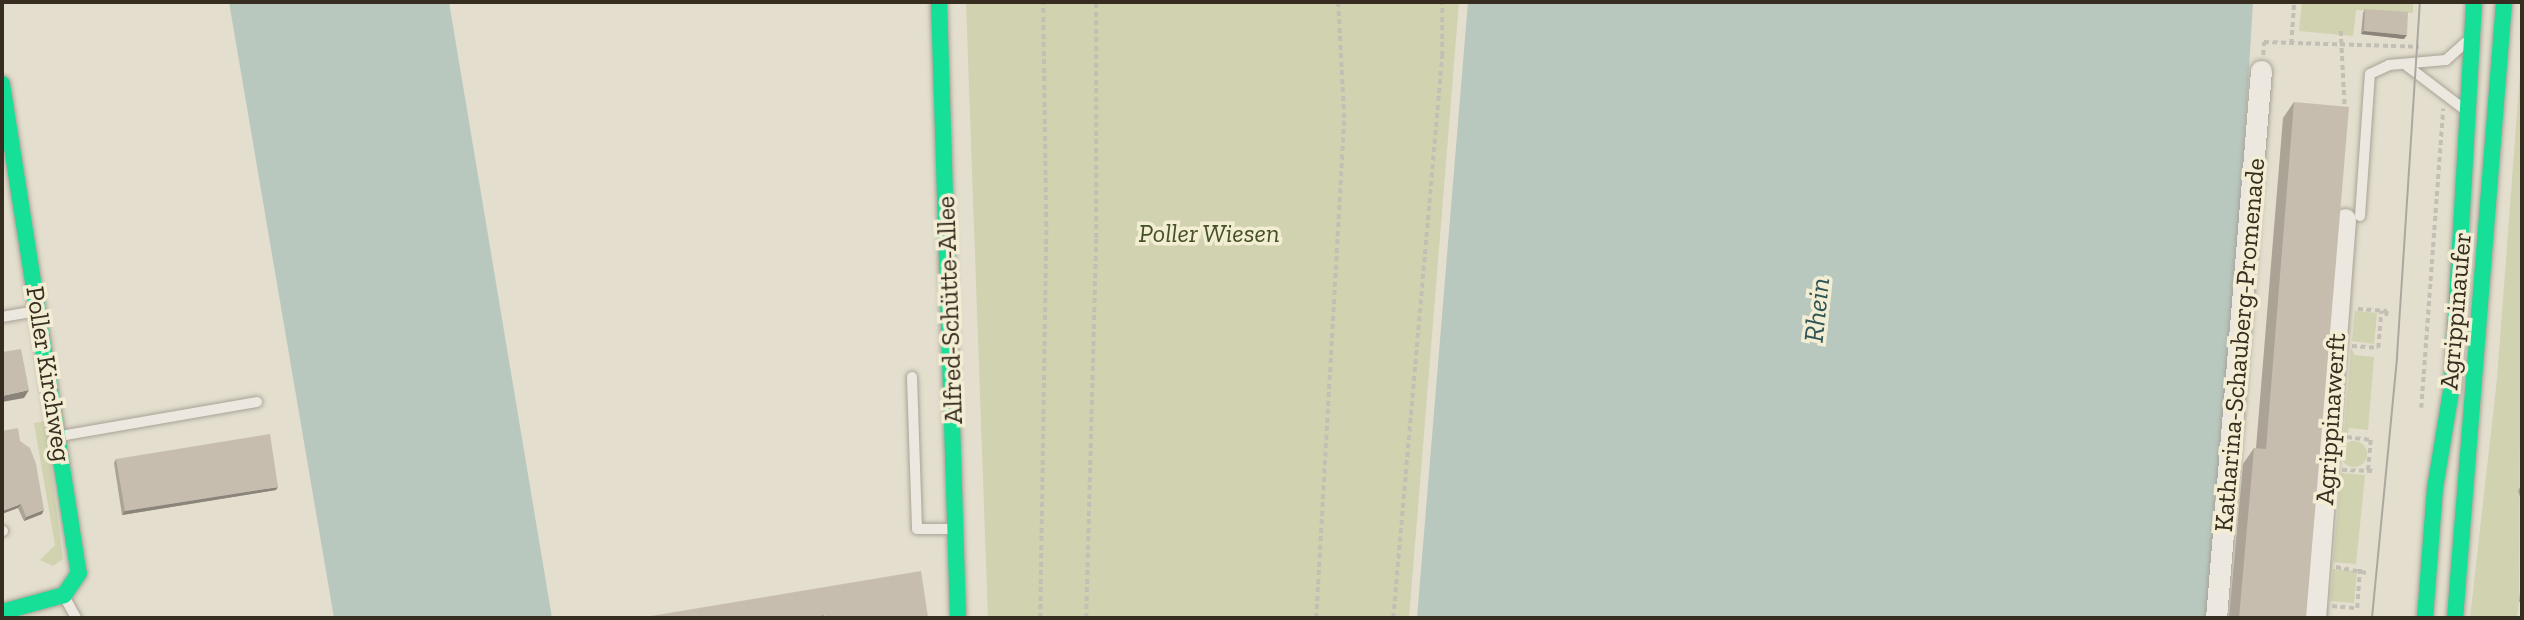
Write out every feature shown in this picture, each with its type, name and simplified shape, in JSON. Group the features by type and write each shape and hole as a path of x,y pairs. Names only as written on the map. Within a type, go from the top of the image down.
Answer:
{"main road":[{"name":"Alfred-Schütte-Allee","path":"939,2 958,618"},
{"name":"Agrippinaufer","path":"2425,618 2435,488 2452,385 2471,116 2474,2"},
{"name":"Agrippinaufer","path":"2455,618 2504,2"},
{"name":"Poller Kirchweg","path":"2,84 58,436 79,547 79,573 64,595"},
{"path":"2,612 64,595"}],"street":[{"name":"Katharina-Schauberg-Promenade","path":"2216,618 2261,71"},
{"name":"Agrippinawerft","path":"2316,611 2331,436 2338,307 2353,217"}],"lane":[{"path":"2353,217 2370,74 2389,65 2446,60 2472,36"},
{"path":"2406,65 2444,91 2471,116"},
{"path":"2,317 38,311"},
{"path":"912,377 917,529 957,528"},
{"path":"58,436 257,402"},
{"path":"64,595 76,618"}],"path":[{"path":"1040,618 1046,239 1043,2"},
{"path":"1086,618 1097,238 1096,2"},
{"path":"1316,618 1344,118 1338,2"},
{"path":"1392,618 1442,56 1442,2"},
{"path":"2291,44 2294,2"},
{"path":"2341,31 2340,47 2346,78 2344,121"},
{"path":"2261,71 2264,42 2340,47 2408,46"},
{"path":"2420,417 2444,91"},
{"path":"2338,307 2387,311 2386,318"},
{"path":"2336,345 2378,348 2381,310"},
{"path":"2331,436 2371,440 2368,473"},
{"path":"2328,468 2368,473 2374,471"},
{"path":"2320,565 2360,569 2366,573"},
{"path":"2316,611 2357,608 2360,569"}],"green space":[{"name":"Poller Wiesen","path":"966,2 1459,2 1409,618 988,618"},
{"path":"2302,2 2413,2 2413,13 2356,10 2353,36 2299,31"},
{"path":"2522,47 2519,602 2517,618 2470,618 2497,379"},
{"path":"2355,311 2377,313 2374,344 2352,341"},
{"path":"2351,348 2355,355 2374,357 2368,430 2349,428 2348,434 2344,433"},
{"path":"45,421 63,559 53,566 40,560 55,545 34,423"},
{"path":"2354,441 2363,445 2367,454 2363,463 2354,467 2345,463 2341,454 2345,445"},
{"path":"2341,473 2365,475 2356,564 2333,562"},
{"path":"2333,569 2357,571 2354,603 2330,601"}],"water":[{"path":"229,2 449,2 552,618 334,618"},
{"name":"Rhein","path":"1468,2 2253,2 2223,492 2208,618 1417,618"}],"building":[{"path":"2365,9 2408,12 2407,35 2364,31"},
{"path":"2294,102 2349,107 2306,618 2239,618 2254,448 2266,449"},
{"path":"21,349 29,390 2,396 2,352"},
{"path":"18,428 20,441 30,448 36,464 44,510 26,517 21,504 2,511 2,431"},
{"path":"270,434 278,487 125,511 116,459"},
{"path":"921,571 928,617 827,618 824,615 805,618 639,618"}],"tram line":[{"path":"2372,618 2397,356 2420,2"}],"traffic: fast":[{"path":"939,2 958,618"},
{"path":"2425,618 2435,488 2452,385 2474,2"},
{"path":"2455,618 2504,2"},
{"path":"2,84 79,573 64,595 2,612"}]}
